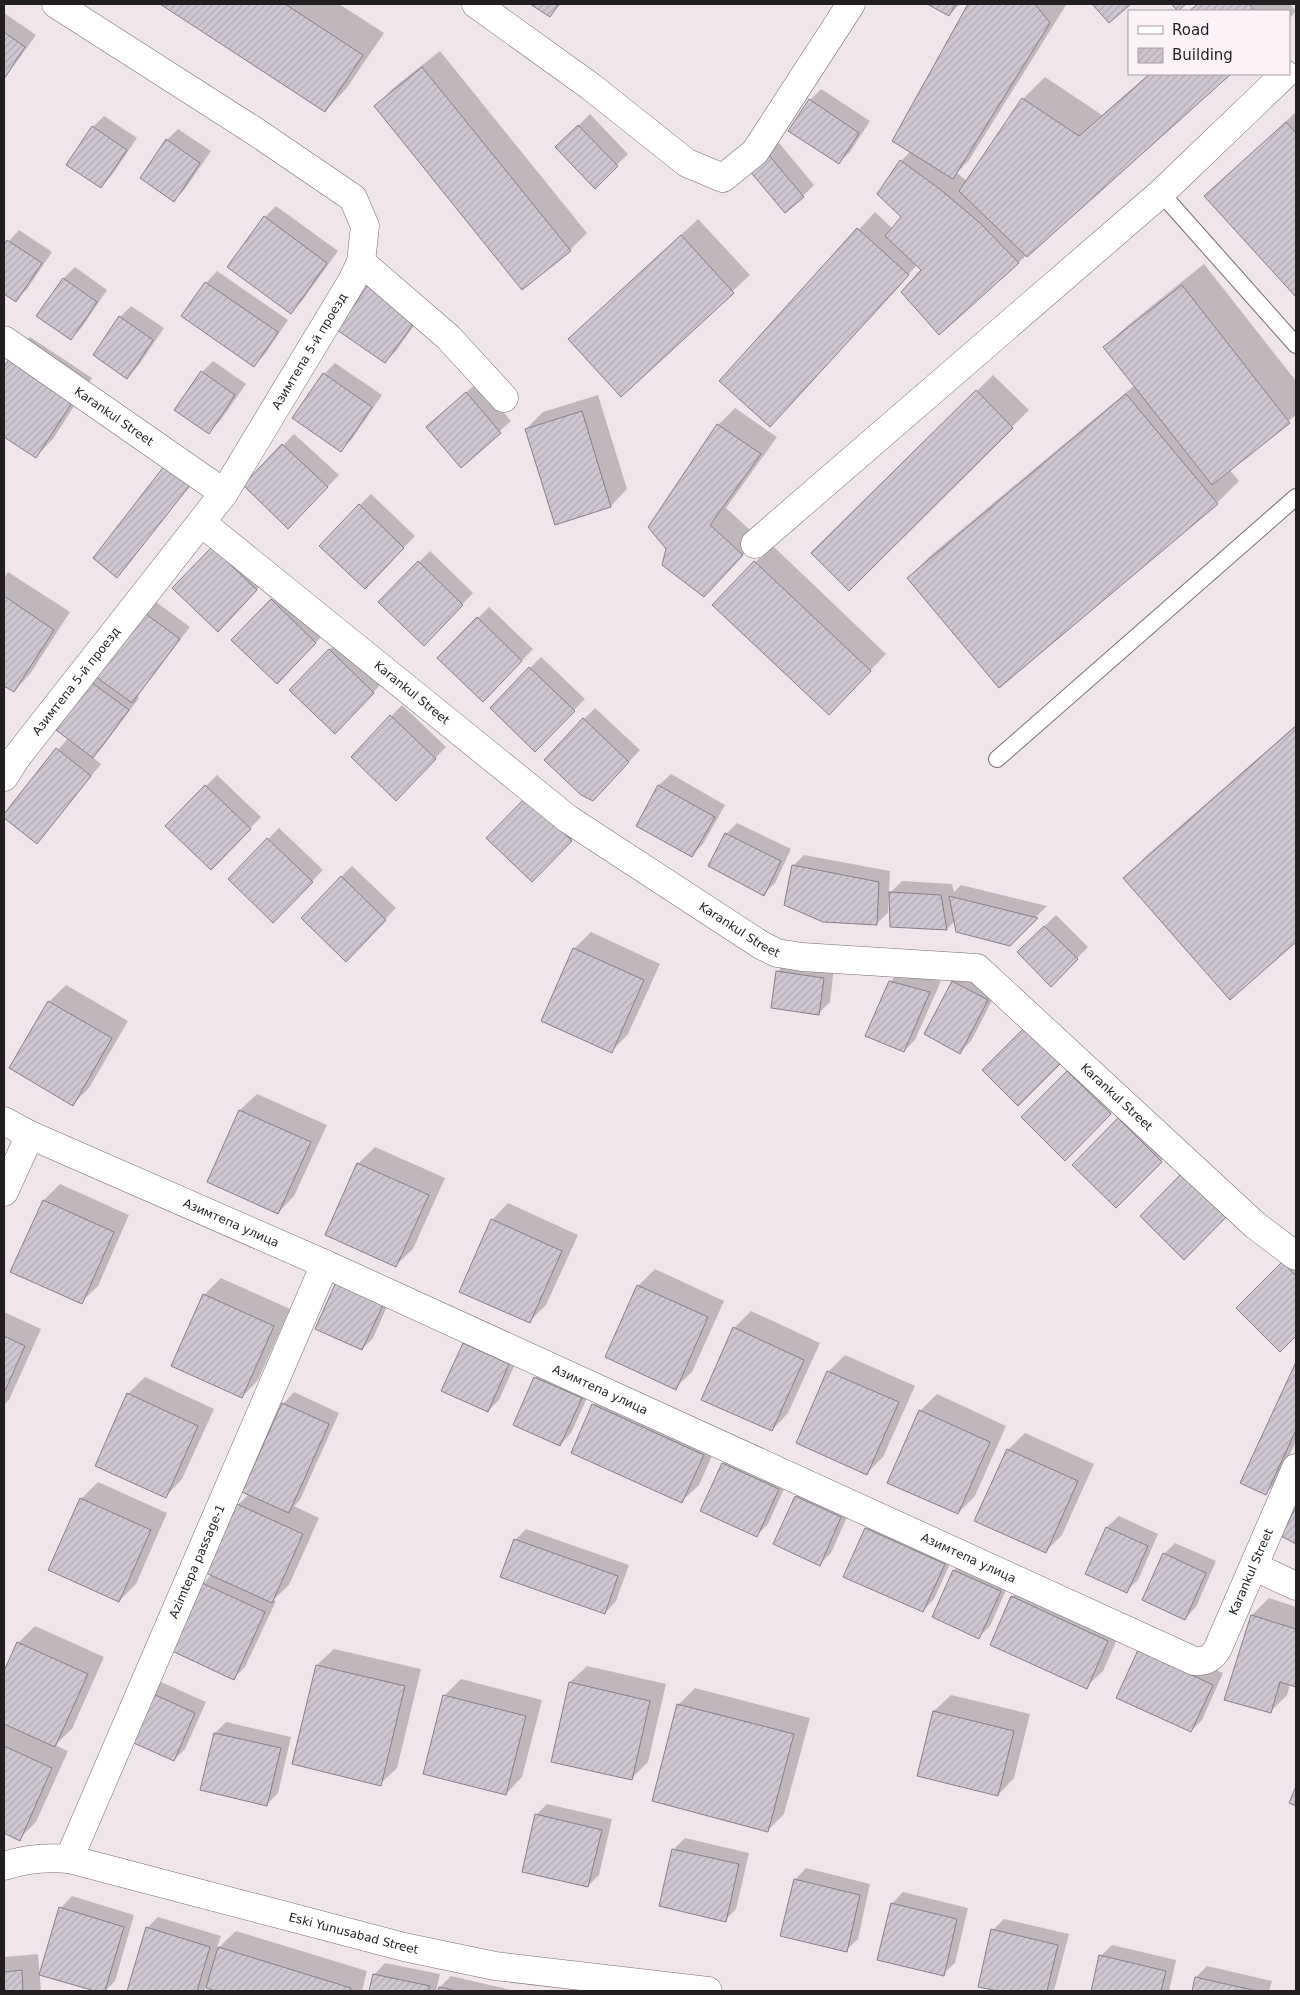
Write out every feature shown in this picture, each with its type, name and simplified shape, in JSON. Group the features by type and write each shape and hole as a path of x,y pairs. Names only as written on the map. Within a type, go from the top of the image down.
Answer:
{"street":[{"name":"Азимтепа 5-й проезд","path":"8,762 202,523 224,493 347,290 361,262 365,226 353,198 256,132 56,4"},
{"path":"476,4 590,86 687,163 723,178 755,152 851,4"},
{"path":"755,544 1161,193 1284,75"},
{"path":"361,262 448,337 504,398"},
{"name":"Karankul Street","path":"4,340 224,493"},
{"name":"Karankul Street","path":"202,523 568,819 761,945 776,953 802,957 977,968 1255,1225 1296,1256"},
{"name":"Азимтепа улица","path":"4,1121 30,1135 325,1264 1194,1661"},
{"path":"4,1192 30,1135"},
{"name":"Azimtepa passage-1","path":"69,1859 325,1264"},
{"name":"Karankul Street","path":"1194,1661 1203,1662 1213,1657 1296,1468"},
{"path":"1254,1567 1296,1586"},
{"name":"Eski Yunusabad Street","path":"4,1866 18,1861 50,1858 69,1859 404,1947 495,1966 708,1991"}],"lane":[{"path":"1161,193 1296,345"},
{"path":"997,759 1296,498"}],"building":[{"path":"160,4 285,4 363,55 325,112"},
{"path":"530,4 559,4 550,17"},
{"path":"927,4 956,4 949,16"},
{"path":"968,4 1035,4 1050,23 953,179 892,141"},
{"path":"1092,4 1131,4 1109,23"},
{"path":"1171,4 1186,4 1179,10"},
{"path":"1198,4 1249,4 1254,10 1190,10"},
{"path":"4,32 25,47 4,79"},
{"path":"422,67 571,251 522,290 374,106"},
{"path":"1149,75 1230,75 1027,257 959,191 1022,98 1079,136"},
{"path":"809,99 859,133 839,164 788,131"},
{"path":"1286,122 1296,133 1296,297 1204,196"},
{"path":"578,125 618,166 595,189 555,147"},
{"path":"92,126 127,150 101,188 66,165"},
{"path":"166,139 200,163 174,202 140,178"},
{"path":"767,153 804,197 785,213 748,169"},
{"path":"900,160 941,190 980,223 1019,263 939,335 901,292 921,270 885,236 901,217 877,194"},
{"path":"264,216 327,263 291,314 227,267"},
{"path":"857,228 909,275 770,427 719,381"},
{"path":"681,235 734,293 621,397 568,339"},
{"path":"7,240 42,263 16,302 4,294 4,245"},
{"path":"63,278 97,302 71,340 36,316"},
{"path":"205,282 278,332 254,367 181,316"},
{"path":"368,285 417,319 385,363 337,330"},
{"path":"1182,285 1290,423 1212,485 1103,347"},
{"path":"119,316 153,340 127,379 93,355"},
{"path":"13,353 77,395 36,458 4,437 4,367"},
{"path":"201,371 235,395 209,434 174,410"},
{"path":"323,373 372,407 341,452 292,418"},
{"path":"976,390 1013,428 849,591 811,553"},
{"path":"466,392 501,433 461,468 426,427"},
{"path":"1126,394 1218,504 999,688 907,578"},
{"path":"582,411 611,507 555,525 525,429"},
{"path":"717,424 761,454 710,525 743,555 704,597 662,565 666,549 648,527"},
{"path":"282,444 328,487 288,529 243,485"},
{"path":"165,465 191,484 117,578 93,558"},
{"path":"359,504 404,548 365,589 319,546"},
{"path":"212,547 257,590 218,632 172,588"},
{"path":"418,561 463,605 424,646 378,602"},
{"path":"754,561 871,671 829,715 712,605"},
{"path":"4,596 54,630 14,692 4,686"},
{"path":"271,599 316,643 277,684 231,640"},
{"path":"139,609 180,639 132,703 92,674"},
{"path":"477,617 522,661 483,702 437,658"},
{"path":"329,649 374,693 335,734 289,690"},
{"path":"529,667 575,711 535,752 490,708"},
{"path":"91,682 129,710 93,758 56,730"},
{"path":"390,715 436,759 396,801 351,757"},
{"path":"583,718 629,762 593,801 581,795 544,760"},
{"path":"1296,726 1296,942 1230,1000 1123,878"},
{"path":"56,748 91,776 37,844 4,818 4,814"},
{"path":"205,785 251,829 211,870 165,826"},
{"path":"658,785 715,817 692,857 636,826"},
{"path":"526,797 572,841 532,882 486,838"},
{"path":"725,833 781,861 764,896 708,866"},
{"path":"267,838 313,882 273,923 228,879"},
{"path":"792,865 879,882 877,925 823,922 784,905"},
{"path":"341,876 386,920 346,962 301,918"},
{"path":"889,892 941,895 947,930 890,927"},
{"path":"949,896 1038,918 1010,946 956,932"},
{"path":"1044,926 1078,959 1051,987 1017,952"},
{"path":"573,948 644,980 612,1053 541,1021"},
{"path":"776,971 824,978 819,1015 771,1008"},
{"path":"889,981 930,992 904,1052 865,1036"},
{"path":"952,981 988,1000 960,1054 924,1034"},
{"path":"48,1001 112,1038 73,1106 9,1068"},
{"path":"1024,1028 1060,1064 1018,1106 982,1070"},
{"path":"1067,1071 1111,1114 1065,1161 1021,1117"},
{"path":"239,1110 311,1142 278,1214 207,1182"},
{"path":"1118,1118 1162,1162 1116,1208 1072,1165"},
{"path":"357,1163 429,1195 396,1267 325,1235"},
{"path":"1186,1169 1230,1213 1184,1260 1140,1216"},
{"path":"43,1200 114,1232 82,1304 10,1272"},
{"path":"491,1219 562,1251 530,1323 459,1292"},
{"path":"1282,1262 1296,1276 1296,1336 1280,1352 1236,1308"},
{"path":"336,1282 384,1303 362,1350 315,1329"},
{"path":"637,1285 708,1317 676,1390 605,1357"},
{"path":"203,1294 274,1326 242,1398 171,1366"},
{"path":"733,1327 804,1360 772,1431 701,1400"},
{"path":"4,1336 25,1346 4,1393"},
{"path":"463,1343 509,1364 488,1412 441,1391"},
{"path":"1296,1362 1296,1430 1266,1495 1240,1483"},
{"path":"827,1371 899,1402 867,1475 796,1443"},
{"path":"534,1377 582,1398 560,1446 513,1425"},
{"path":"127,1393 198,1426 166,1498 95,1466"},
{"path":"282,1403 329,1424 289,1513 242,1492"},
{"path":"592,1404 704,1455 682,1503 571,1453"},
{"path":"919,1410 990,1442 958,1514 887,1483"},
{"path":"1007,1449 1078,1481 1046,1553 974,1521"},
{"path":"722,1463 779,1489 757,1537 700,1511"},
{"path":"795,1496 841,1517 820,1566 773,1544"},
{"path":"80,1498 151,1530 119,1602 48,1570"},
{"path":"237,1504 303,1534 272,1603 206,1573"},
{"path":"1296,1507 1296,1544 1281,1536"},
{"path":"1106,1527 1148,1546 1127,1593 1085,1574"},
{"path":"865,1528 945,1564 923,1612 843,1577"},
{"path":"514,1539 618,1576 605,1614 500,1577"},
{"path":"1163,1553 1206,1573 1185,1620 1142,1600"},
{"path":"953,1570 1001,1591 979,1639 932,1617"},
{"path":"202,1583 265,1612 234,1680 172,1651"},
{"path":"1011,1596 1108,1641 1087,1689 990,1645"},
{"path":"1251,1615 1296,1629 1296,1687 1280,1682 1271,1713 1224,1700"},
{"path":"17,1642 88,1674 55,1747 4,1724 4,1671"},
{"path":"1138,1650 1213,1685 1191,1732 1116,1698"},
{"path":"316,1665 405,1686 381,1786 292,1764"},
{"path":"569,1682 650,1701 632,1780 551,1762"},
{"path":"149,1692 195,1713 174,1761 127,1740"},
{"path":"443,1695 526,1716 506,1795 423,1774"},
{"path":"677,1704 794,1734 768,1832 652,1801"},
{"path":"933,1711 1014,1731 998,1796 917,1776"},
{"path":"214,1733 281,1748 267,1806 200,1790"},
{"path":"4,1746 52,1768 20,1841 4,1833"},
{"path":"1296,1786 1296,1806 1289,1803"},
{"path":"535,1814 602,1830 588,1887 522,1872"},
{"path":"672,1849 739,1864 726,1922 659,1906"},
{"path":"794,1879 860,1895 847,1952 780,1936"},
{"path":"891,1903 957,1919 944,1976 877,1960"},
{"path":"59,1907 124,1927 105,1991 95,1991 39,1975"},
{"path":"146,1927 210,1947 197,1991 127,1991"},
{"path":"991,1929 1058,1945 1047,1991 998,1991 978,1987"},
{"path":"218,1947 351,1988 350,1991 216,1991 206,1988"},
{"path":"1099,1955 1166,1971 1161,1991 1091,1991"},
{"path":"22,1970 23,1991 4,1991 4,1972"},
{"path":"373,1974 430,1986 428,1991 369,1991"},
{"path":"1195,1977 1257,1991 1192,1991"},
{"path":"439,1987 457,1991 438,1991"}]}
